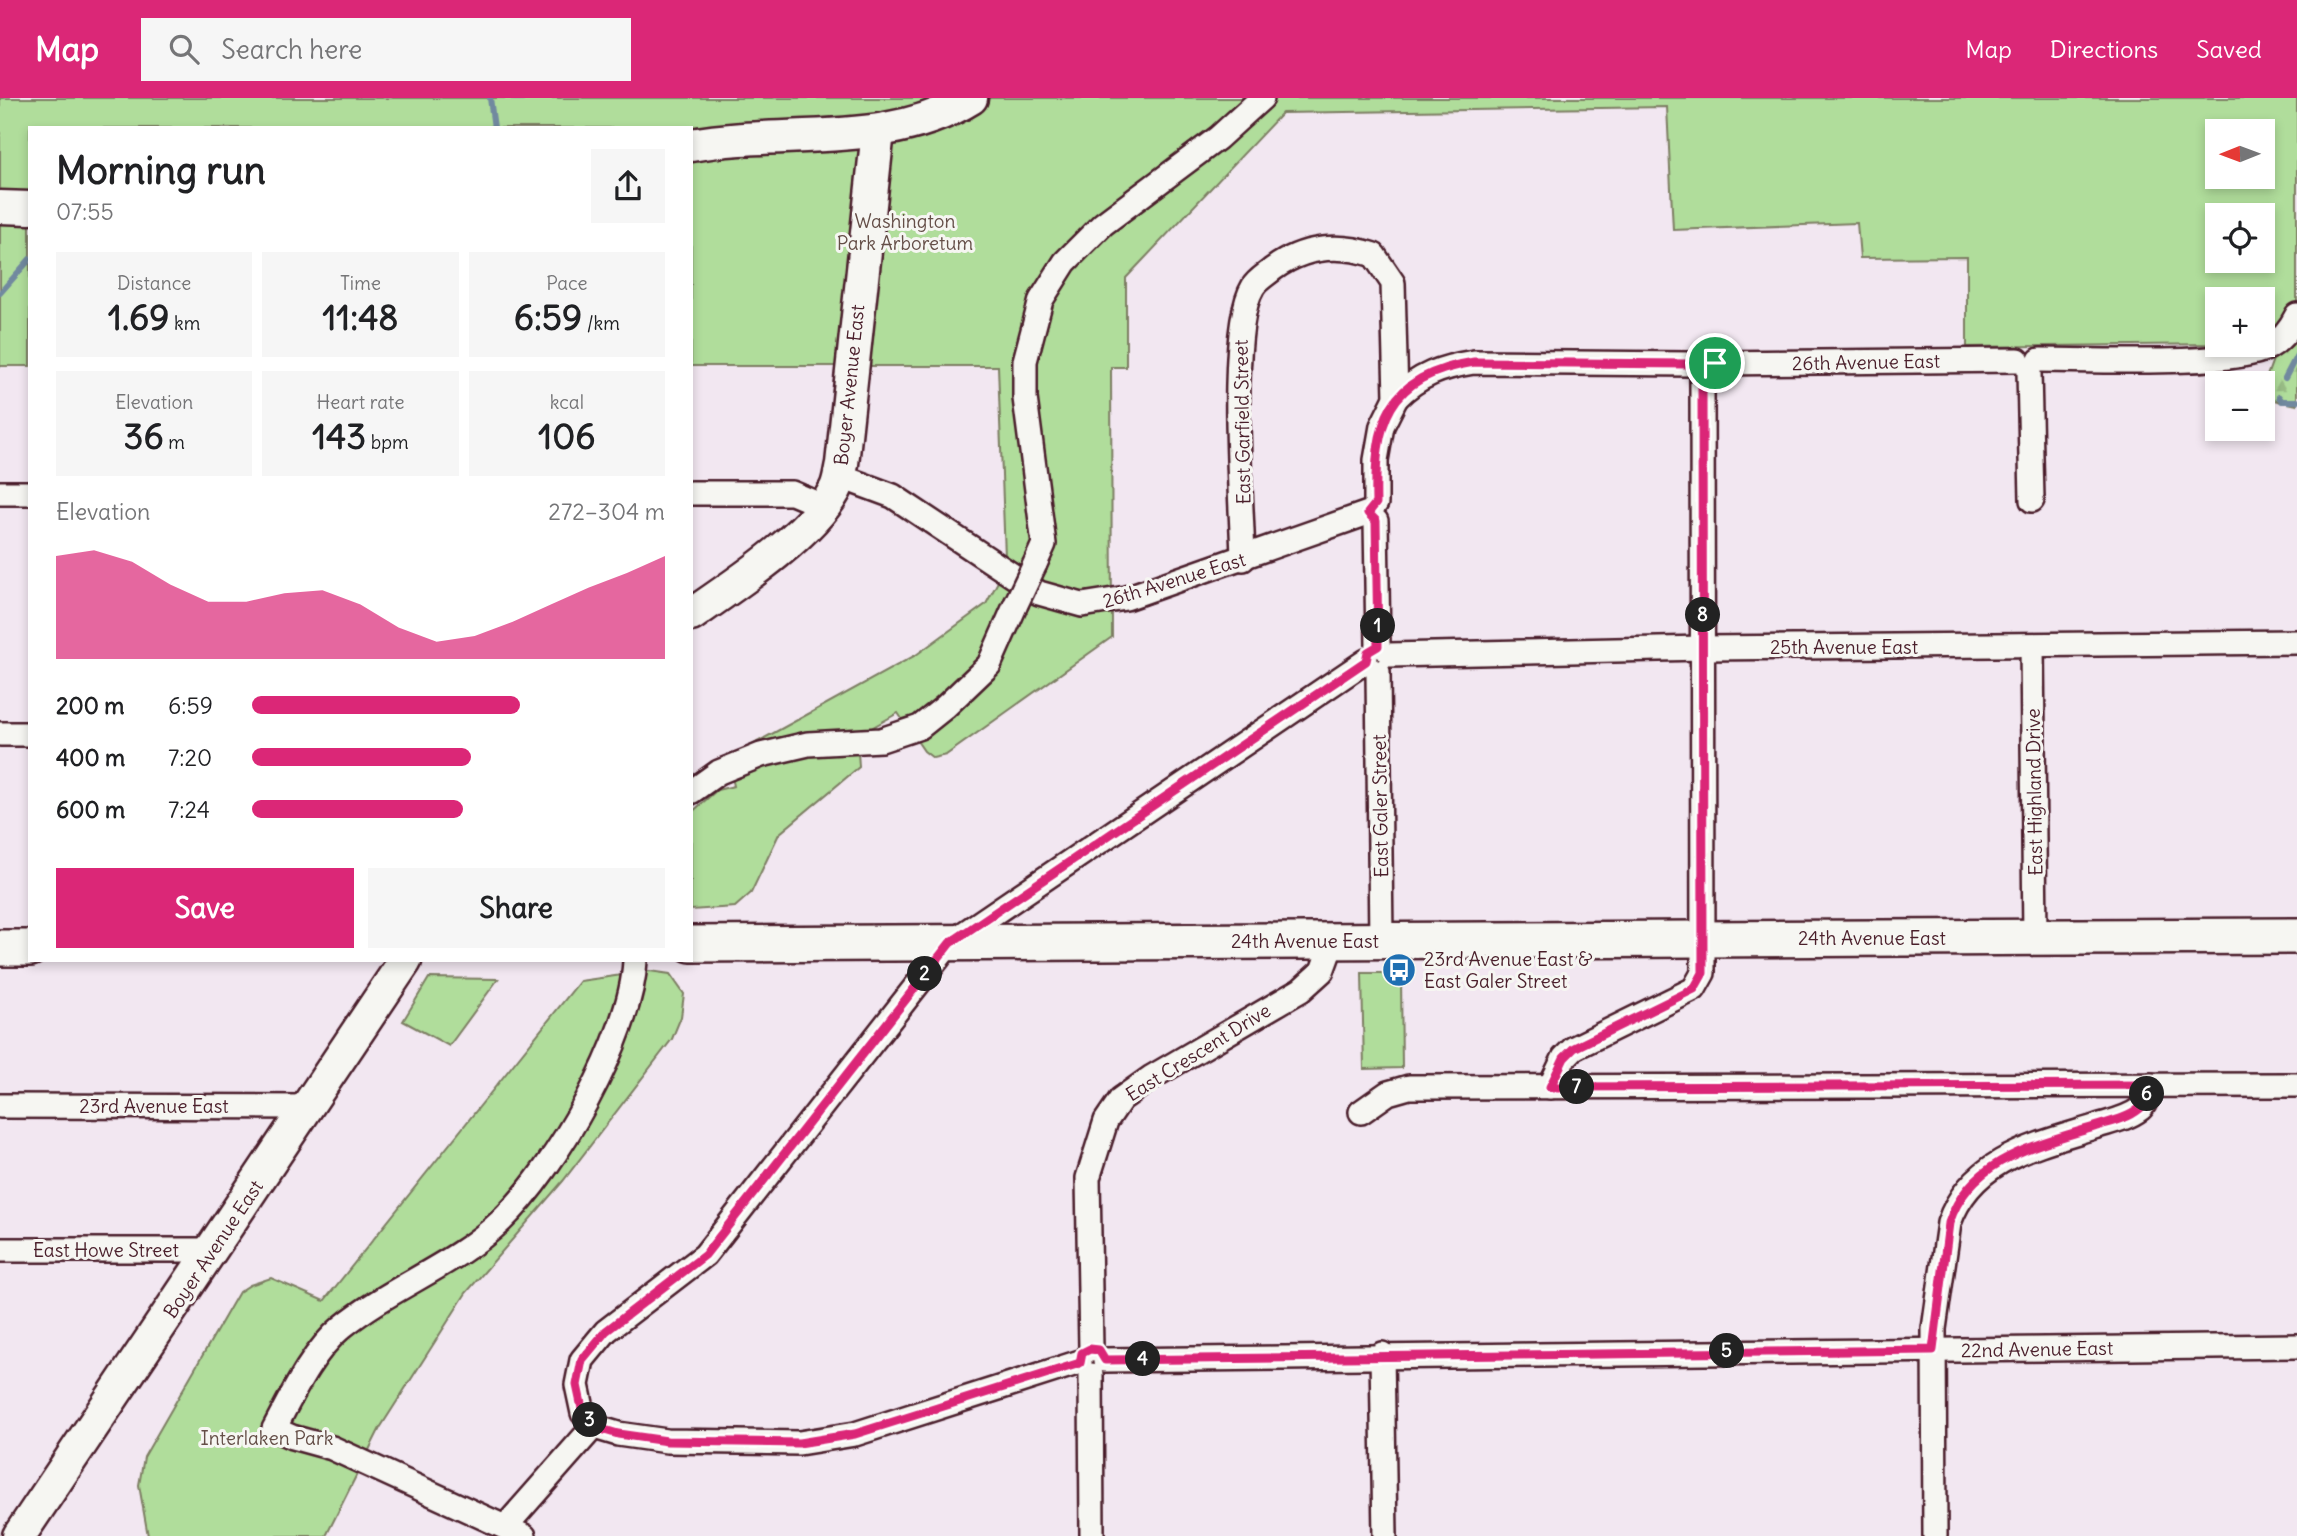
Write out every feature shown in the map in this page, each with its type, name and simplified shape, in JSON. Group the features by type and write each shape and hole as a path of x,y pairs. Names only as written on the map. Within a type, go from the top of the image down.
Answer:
{"main road":[{"name":"24th Avenue East","path":"693,944 2297,936"},
{"path":"0,948 28,948"}],"street":[{"path":"693,145 878,131 926,121 971,98"},
{"path":"693,791 719,772 761,755 808,744 881,740 920,727 945,708 993,660 1044,544 1025,398 1025,360 1041,300 1065,262 1103,224 1218,138 1262,98"},
{"name":"Boyer Avenue East","path":"693,614 746,577 823,506 836,489 878,131"},
{"path":"0,207 28,208"},
{"name":"East Galer Street","path":"1253,287 1279,265 1302,251 1337,247 1374,255 1393,283 1396,398 1382,426 1376,460 1373,512 1378,659 1381,941"},
{"name":"East Garfield Street","path":"1243,559 1239,356 1245,307 1253,287"},
{"name":"26th Avenue East","path":"1396,398 1412,382 1428,373 1444,367 1474,362 1703,368 2029,364 2233,358 2270,346 2290,328 2297,315"},
{"path":"2029,364 2032,500"},
{"path":"1550,1087 1564,1058 1574,1048 1694,989 1703,973 1703,368"},
{"name":"26th Avenue East","path":"839,476 893,496 1039,593 1067,603 1112,603 1373,512"},
{"path":"0,493 28,493"},
{"path":"693,493 792,493 823,506"},
{"name":"25th Avenue East","path":"1378,659 1703,648 2297,642"},
{"name":"East Highland Drive","path":"2032,646 2035,937"},
{"path":"635,962 626,1013 608,1059 555,1150 516,1204 500,1222 453,1257 410,1280 341,1328 318,1355 274,1429 332,1448 514,1532 595,1425 583,1413 577,1385 582,1360 606,1331 705,1255 950,943 1378,659"},
{"path":"0,734 28,734"},
{"name":"East Crescent Drive","path":"1092,1536 1088,1178 1106,1121 1121,1099 1152,1077 1301,990 1322,971 1334,941"},
{"name":"Boyer Avenue East","path":"19,1536 404,962"},
{"path":"1362,1112 1388,1093 1409,1087 2297,1084"},
{"path":"1935,1536 1933,1350 1949,1223 1954,1208 1976,1178 1997,1161 2127,1117 2142,1108 2151,1085"},
{"name":"23rd Avenue East","path":"0,1106 308,1107"},
{"name":"East Howe Street","path":"0,1251 212,1250"},
{"name":"22nd Avenue East","path":"595,1425 618,1434 667,1441 799,1443 855,1434 1092,1361 1382,1354 2297,1346"},
{"path":"1382,1354 1385,1536"}],"green space":[{"name":"Washington Park Arboretum","path":"0,98 2297,98 2297,343 2275,343 2275,287 2205,287 2205,344 1967,347 1967,257 1860,258 1857,223 1673,230 1667,107 1282,113 1126,278 1126,367 1111,367 1112,637 946,755 933,758 924,751 898,713 857,736 859,767 779,834 751,893 735,907 693,910 693,811 717,790 734,786 728,758 916,655 986,604 1009,561 1005,557 998,366 693,366 693,126 28,126 28,366 0,366"},
{"path":"2279,343 2297,343 2297,405 2275,400 2275,371 2269,371"},
{"name":"Interlaken Park","path":"650,971 670,974 684,994 681,1017 672,1039 563,1181 466,1293 380,1428 326,1536 148,1536 139,1485 144,1457 239,1292 271,1278 324,1301 580,981"},
{"path":"1362,973 1393,973 1393,976 1401,976 1402,1068 1364,1069"},
{"path":"429,978 498,979 449,1046 403,1021"}],"waterway":[{"path":"490,98 494,126"},
{"path":"514,98 522,98"},
{"path":"0,293 28,261"},
{"path":"2285,378 2297,355"},
{"path":"2279,397 2282,401 2297,401"}],"place":[{"name":"23rd Avenue East & East Galer Street","path":"1399,970"}],"route":[{"path":"1703,352 1711,355 1715,363 1710,375 1702,376 1703,973 1694,989 1574,1048 1564,1058 1550,1087 2151,1085 2142,1108 2127,1117 2039,1144 1997,1161 1976,1178 1954,1208 1949,1223 1933,1350 1241,1356 1105,1360 1099,1350 1090,1349 1082,1353 1080,1363 1073,1363 855,1434 799,1443 667,1441 618,1434 598,1428 583,1413 577,1385 582,1360 606,1331 672,1283 705,1255 950,943 1366,661 1368,652 1378,646 1376,521 1370,518 1368,513 1370,507 1376,503 1376,460 1382,426 1396,398 1412,382 1444,367 1474,362 1691,364 1696,355 1703,352"}]}
